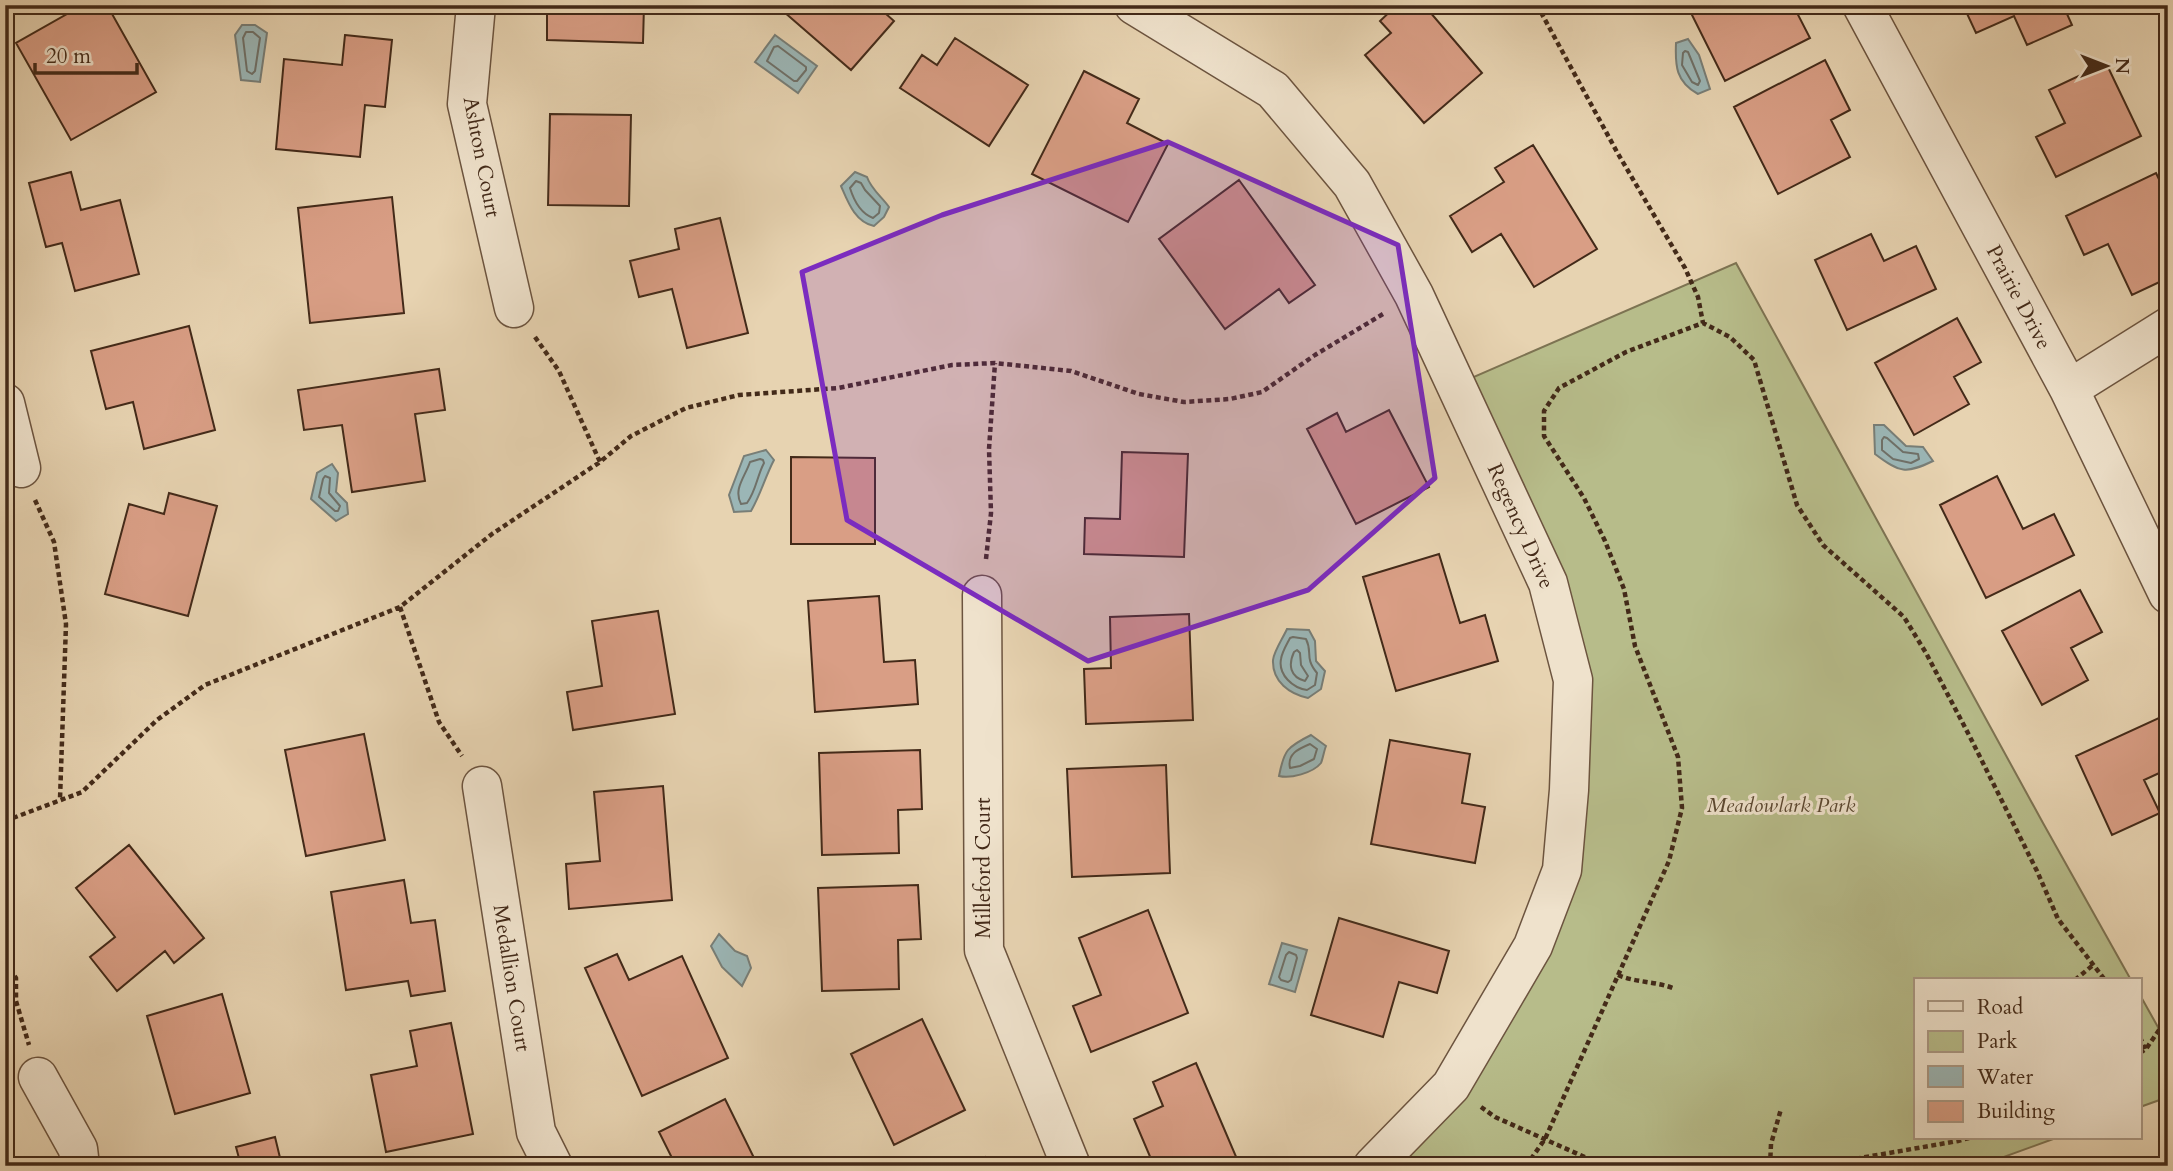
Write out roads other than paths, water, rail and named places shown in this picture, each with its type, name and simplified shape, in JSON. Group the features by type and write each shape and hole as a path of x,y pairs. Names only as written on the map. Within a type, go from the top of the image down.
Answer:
{"street":[{"name":"Ashton Court","path":"475,5 467,104 514,308"},
{"name":"Regency Drive","path":"1135,5 1273,90 1352,184 1414,295 1548,583 1573,680 1569,790 1562,870 1533,946 1451,1086 1373,1166"},
{"name":"Prairie Drive","path":"1862,5 2069,389 2168,594"},
{"path":"2069,389 2168,327"},
{"path":"5,403 21,468"},
{"name":"Milleford Court","path":"982,595 984,950 1071,1166"},
{"name":"Medallion Court","path":"482,786 536,1132 553,1166"},
{"path":"38,1077 78,1149 80,1166"}],"water":[{"path":"242,25 255,25 267,33 260,82 241,80 235,35"},
{"path":"775,35 817,66 798,93 755,62"},
{"path":"1688,39 1699,55 1710,89 1698,94 1685,84 1678,73 1676,43"},
{"path":"855,172 867,177 889,207 884,217 874,226 857,216 841,186"},
{"path":"1874,425 1884,425 1906,446 1923,447 1933,461 1909,470 1891,465 1875,454"},
{"path":"766,450 774,460 751,511 734,512 729,495 744,456"},
{"path":"332,464 338,473 336,492 347,503 348,514 336,521 311,499 317,473"},
{"path":"1287,629 1309,630 1315,641 1316,661 1325,671 1321,689 1308,698 1283,686 1273,668 1274,656"},
{"path":"1311,735 1326,746 1321,763 1313,770 1301,774 1279,776 1288,750"},
{"path":"719,934 735,951 747,956 751,968 742,986 722,967 711,946"},
{"path":"1282,943 1307,950 1295,992 1269,984"}],"park label":[{"name":"Meadowlark Park","path":"1781,805"}]}
